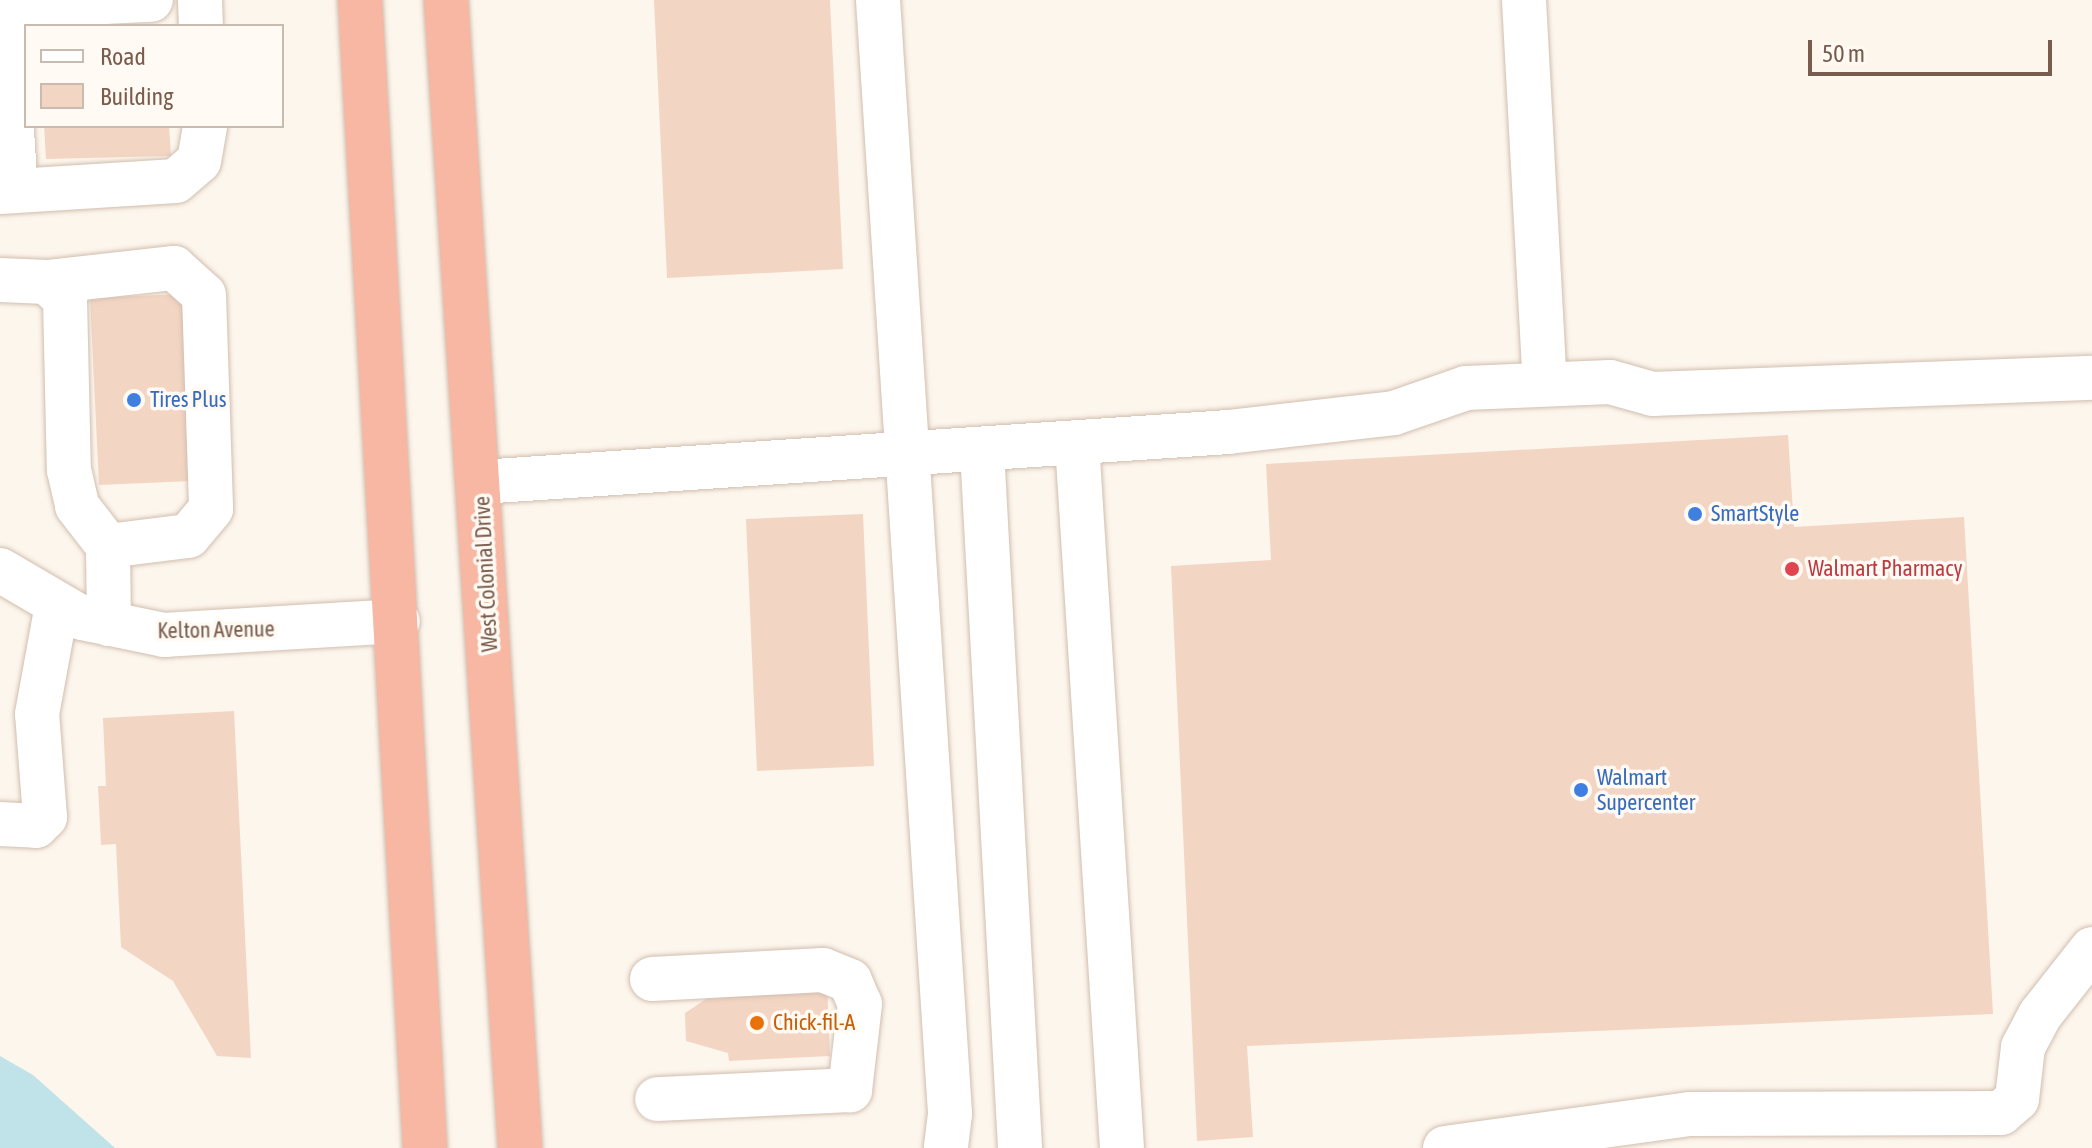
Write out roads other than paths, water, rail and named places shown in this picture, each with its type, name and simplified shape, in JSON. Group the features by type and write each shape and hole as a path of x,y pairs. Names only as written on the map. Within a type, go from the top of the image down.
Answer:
{"highway":[{"path":"360,0 398,621 425,1148"},
{"name":"West Colonial Drive","path":"446,0 480,482 520,1148"}],"street":[{"path":"151,0 2,7 8,192 176,181 199,161 205,128"},
{"path":"200,0 201,24"},
{"path":"878,0 950,1114 946,1148"},
{"path":"1524,0 1545,383"},
{"path":"0,280 47,282 174,268 204,295 211,509 188,536 108,546"},
{"path":"47,282 65,299 69,470 77,506 108,546 109,624"},
{"path":"480,482 1077,443 1394,413 1466,388 1610,382 1653,394 2092,378"},
{"path":"1077,443 1122,1148"},
{"path":"982,450 1020,1148"},
{"name":"Kelton Avenue","path":"0,570 57,605 109,624 164,635 398,621"},
{"path":"0,824 36,826 45,817 37,714 57,605"},
{"path":"1445,1148 1690,1114 2001,1113 2017,1099 2023,1047 2040,1015 2092,949"},
{"path":"652,979 823,970 850,981 860,1004 850,1090 657,1099"}],"water":[{"path":"0,1056 33,1075 115,1148 0,1148"}],"place":[{"name":"Tires Plus","path":"134,400"},
{"name":"SmartStyle","path":"1695,514"},
{"name":"Walmart Pharmacy","path":"1792,569"},
{"name":"Walmart Supercenter","path":"1581,790"},
{"name":"Chick-fil-A","path":"757,1023"}]}
